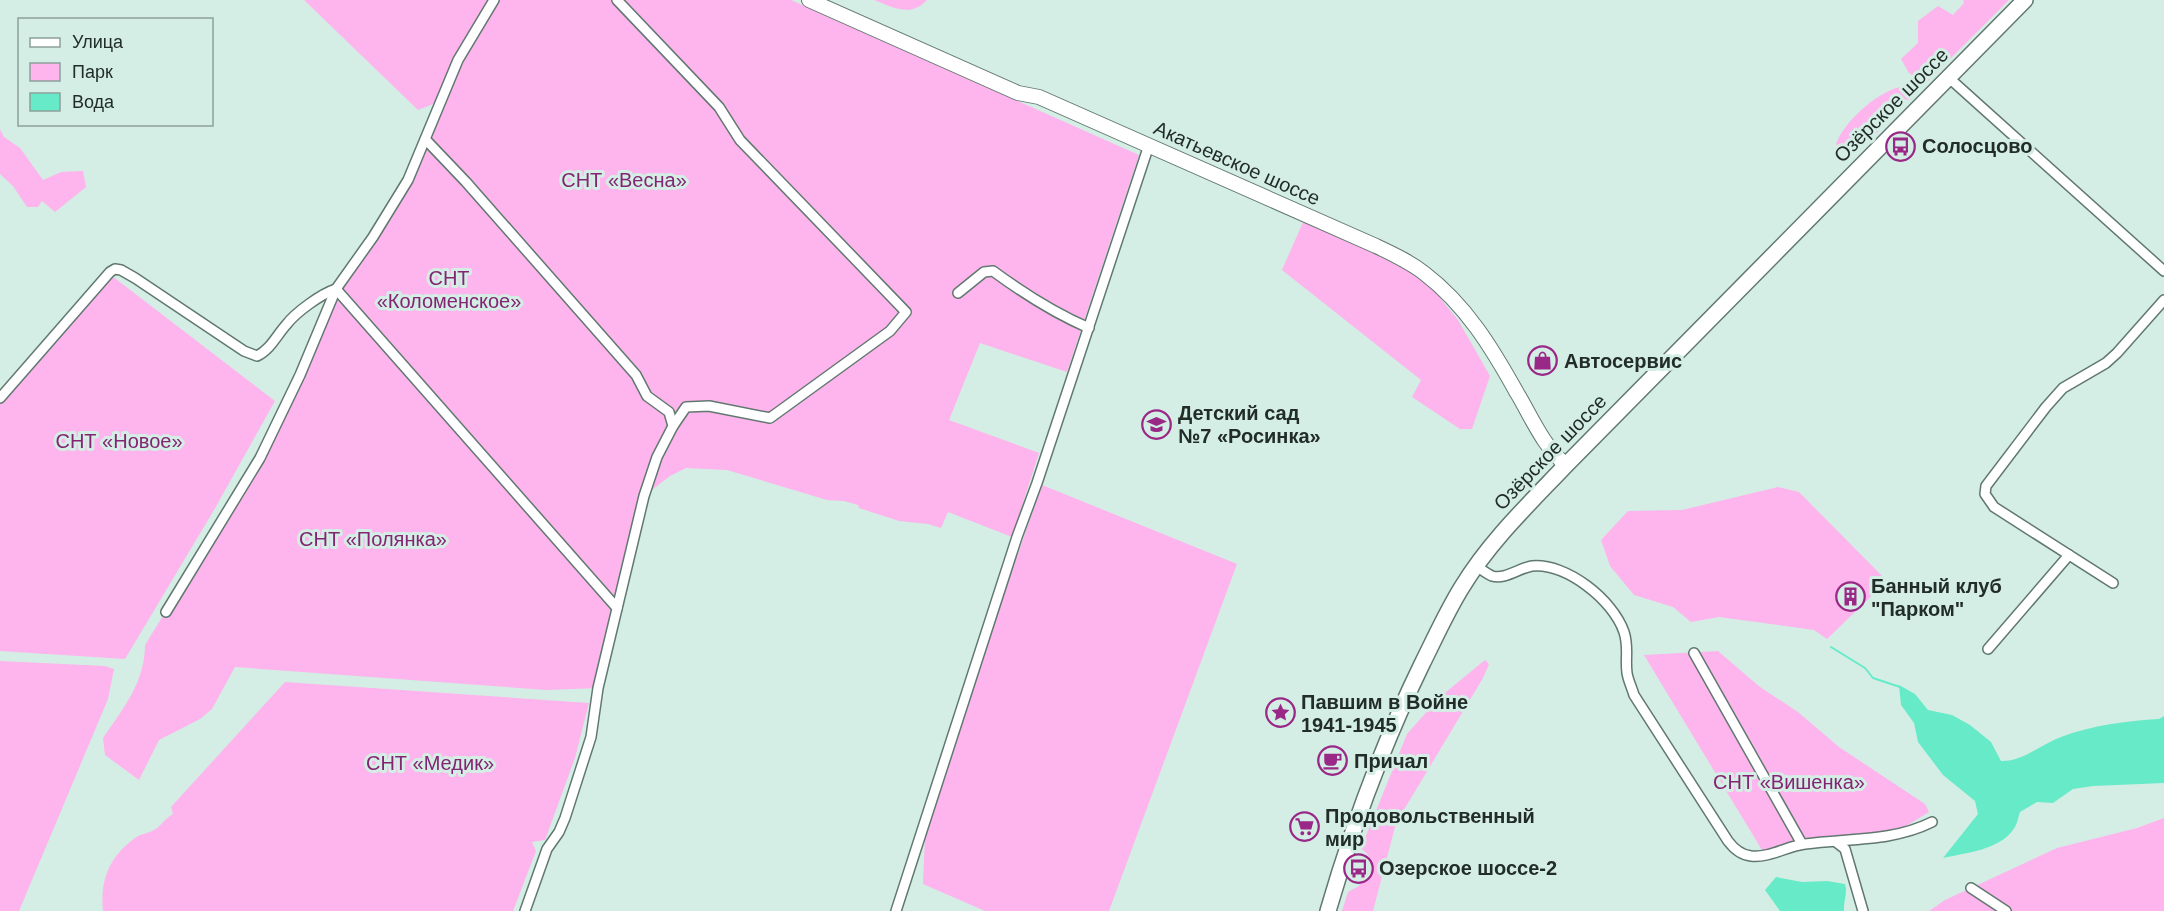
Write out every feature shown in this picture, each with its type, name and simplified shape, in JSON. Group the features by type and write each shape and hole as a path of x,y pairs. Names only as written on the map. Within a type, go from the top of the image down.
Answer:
{"main road":[{"name":"Акатьевское шоссе","path":"809,0 1018,93 1039,98 1149,145 1376,246 1423,272 1455,299 1471,319 1498,360 1548,448 1566,465"},
{"name":"Озёрское шоссе","path":"1328,911 1348,843 1378,761 1436,636 1476,566 1510,524 1566,465 2025,0"}],"street":[{"path":"166,612 260,458 300,375 336,289 373,237 408,180 458,60 494,0"},
{"path":"525,911 547,849 559,832 565,818 584,761 591,737 598,688 644,496 657,457 673,426 686,407 709,406 770,418 890,331 906,312 740,140 719,107 617,0"},
{"path":"1948,77 2164,271"},
{"path":"426,140 466,182 636,375 646,396 669,412 673,426"},
{"path":"896,911 1018,532 1089,328 1149,145"},
{"path":"0,398 115,269 135,278 244,351 257,356 265,352 288,322 326,292 336,289"},
{"path":"958,292 984,272 993,271 1029,298 1089,328"},
{"path":"336,289 617,608"},
{"path":"2113,583 1994,507 1985,494 1986,486 2063,388 2106,363 2164,300"},
{"path":"1988,649 2069,555"},
{"path":"1476,566 1493,576 1504,576 1529,566 1544,566 1563,572 1608,603 1624,632 1628,649 1627,672 1634,695 1728,841 1743,854 1753,856 1780,852 1802,844 1898,835 1914,831 1932,822"},
{"path":"1694,653 1802,844"},
{"path":"1836,842 1845,849 1863,911"},
{"path":"1971,888 2006,911"}],"green space":[{"path":"304,0 791,0 1139,155 1067,372 980,343 949,420 1039,453 1012,537 948,512 941,528 928,524 899,521 859,508 858,505 827,500 727,470 686,468 670,476 644,496 598,688 546,690 235,667 212,709 200,719 159,740 139,780 105,755 103,738 125,706 137,683 145,645 260,458 336,289 408,180 441,101 418,110"},
{"path":"874,0 927,0 914,9 908,10 894,8"},
{"path":"1963,0 2009,0 1925,84 1909,73 1901,59 1918,43 1918,21 1938,6 1953,15 1964,3"},
{"path":"1905,86 1915,94 1911,100 1901,99 1897,102 1886,122 1872,137 1858,145 1839,151 1836,144 1841,135 1864,107 1885,93"},
{"path":"0,129 4,137 20,148 43,180 61,172 83,171 86,187 55,212 42,201 38,207 27,207 13,186 0,174"},
{"path":"1304,220 1384,255 1428,283 1458,320 1490,376 1472,429 1460,429 1412,397 1421,380 1282,270"},
{"name":"СНТ «Новое»","path":"112,276 275,401 214,510 125,659 0,651 0,402"},
{"path":"1042,485 1237,564 1109,911 985,911 923,884 925,837 967,700"},
{"path":"1778,487 1799,492 1887,581 1827,639 1814,630 1719,617 1691,622 1673,607 1634,595 1610,566 1601,540 1628,511 1682,510"},
{"name":"СНТ «Вишенка»","path":"1718,651 1760,687 1798,712 1839,747 1925,804 1929,812 1898,831 1801,840 1765,855 1644,655"},
{"path":"1485,660 1489,664 1483,678 1396,823 1373,911 1342,911 1348,892 1359,886 1369,856 1361,848 1407,734 1440,697"},
{"path":"0,661 105,666 114,669 108,699 19,911 0,911"},
{"name":"СНТ «Медик»","path":"285,682 589,703 575,758 545,840 532,842 536,851 513,911 103,911 105,879 119,853 135,838 155,830 173,814 171,807"},
{"path":"2164,818 2164,911 1929,911 1945,900 2057,848 2137,828"}],"water":[{"path":"1899,685 1915,694 1928,710 1952,715 1970,725 1991,742 2001,761 2017,759 2054,740 2085,729 2122,722 2159,719 2164,716 2164,783 2073,789 2053,803 2037,802 2020,812 2014,828 2007,837 1999,842 1981,850 1943,858 1978,814 1975,801 1943,775 1918,742 1914,723 1901,705"},
{"path":"1776,877 1802,882 1827,881 1845,884 1844,911 1780,911 1765,890"}],"waterway":[{"path":"1831,647 1865,668 1873,678 1900,687"}],"place":[{"name":"Солосцово","path":"1901,146"},
{"name":"Автосервис","path":"1543,361"},
{"name":"Детский сад №7 «Росинка»","path":"1157,425"},
{"name":"Банный клуб \"Парком\"","path":"1850,597"},
{"name":"Павшим в Войне 1941-1945","path":"1280,713"},
{"name":"Причал","path":"1333,761"},
{"name":"Продовольственный мир","path":"1304,827"},
{"name":"Озерское шоссе-2","path":"1358,868"}],"park label":[{"name":"СНТ «Весна»","path":"624,180"},
{"name":"СНТ «Коломенское»","path":"449,290"},
{"name":"СНТ «Полянка»","path":"373,539"}]}
